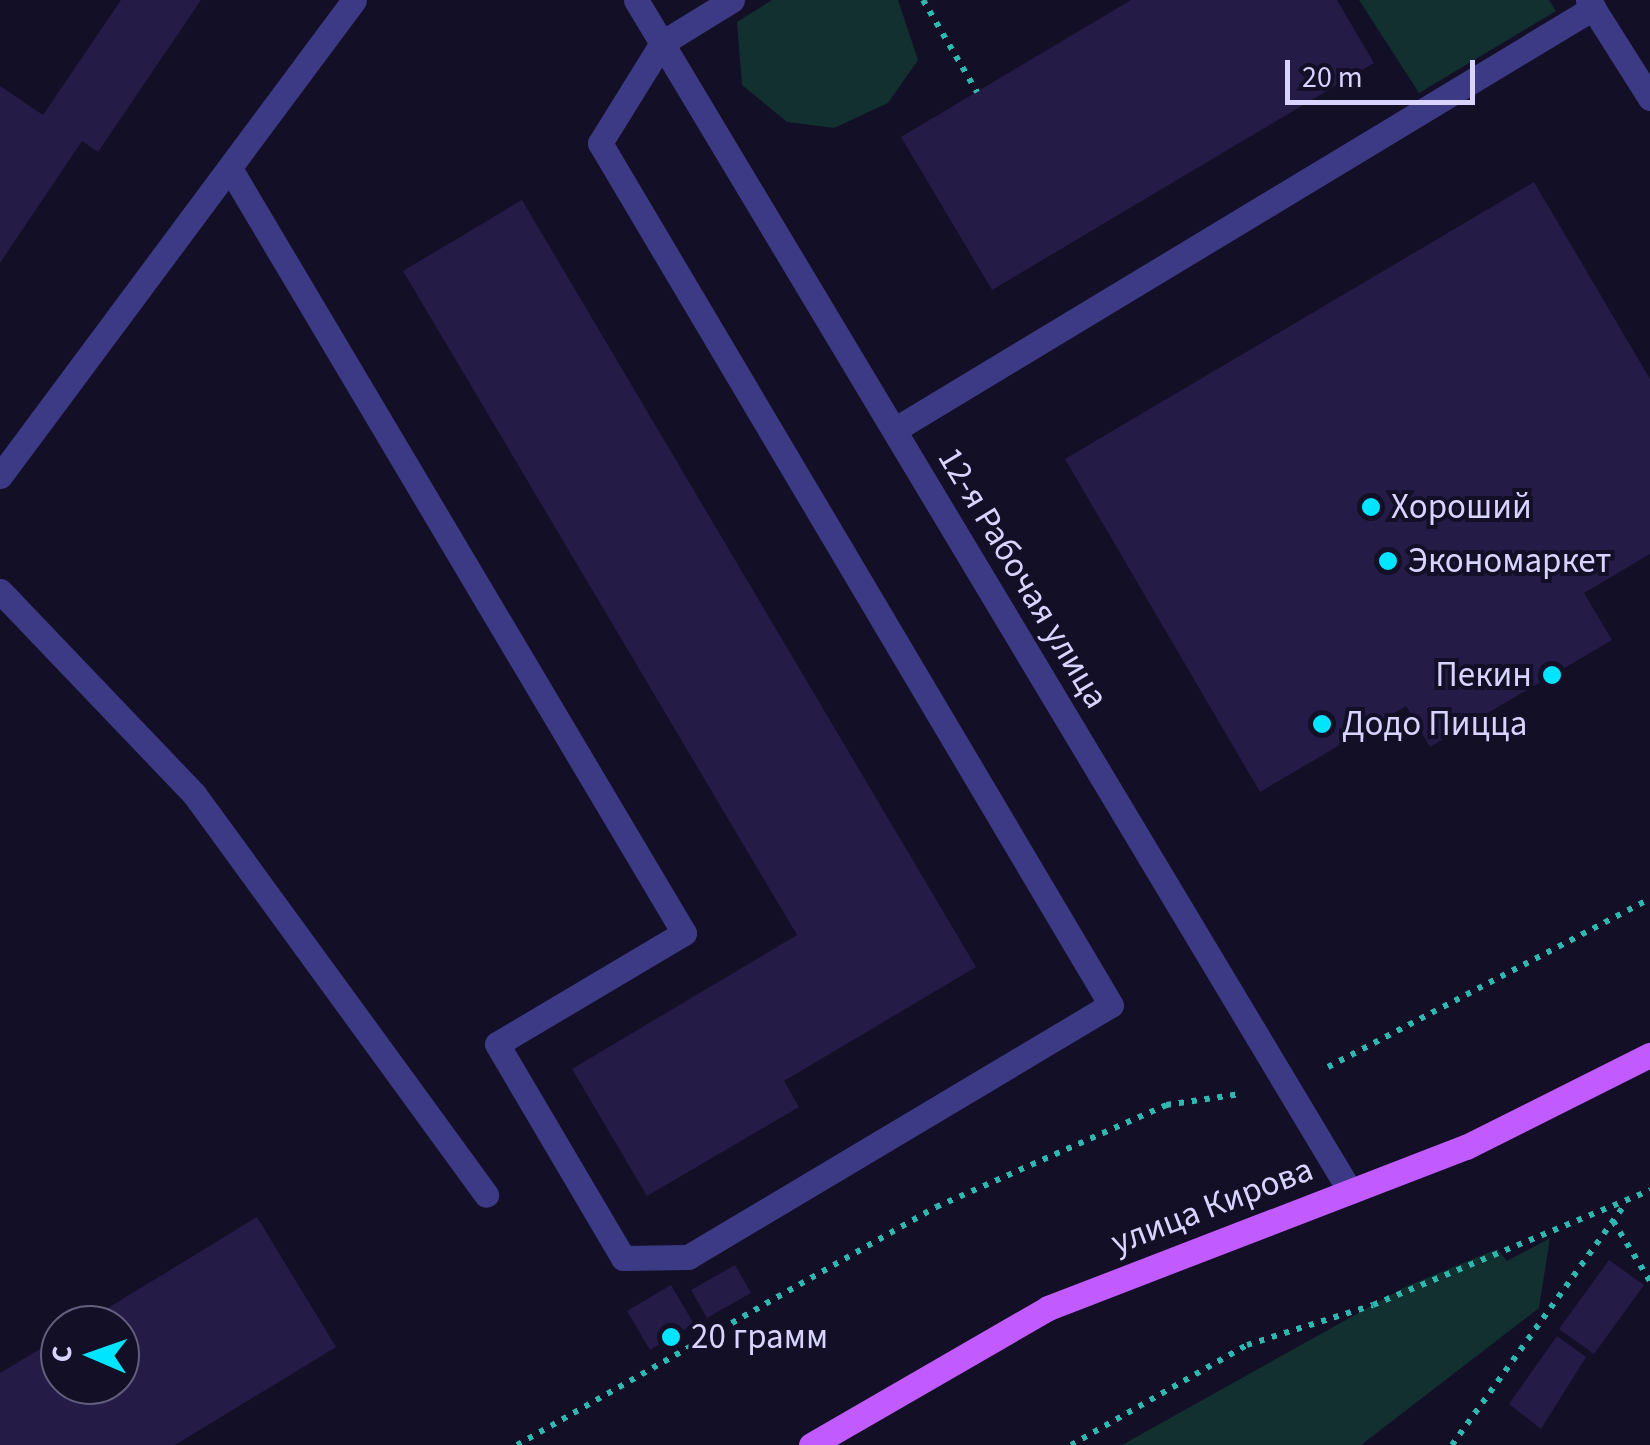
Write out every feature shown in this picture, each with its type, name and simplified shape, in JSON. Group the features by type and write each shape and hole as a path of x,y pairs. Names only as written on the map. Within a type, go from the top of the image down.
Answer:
{"main road":[{"name":"улица Кирова","path":"811,1445 1048,1308 1466,1147 1650,1054"}],"street":[{"path":"0,476 232,172 354,0"},
{"name":"12-я Рабочая улица","path":"636,0 1350,1191"},
{"path":"232,172 684,933 496,1044 623,1258 688,1257 1112,1005 600,144 662,43 732,0"},
{"path":"894,430 1591,4 1650,98"},
{"path":"0,592 194,794 486,1195"}],"path":[{"path":"922,0 977,92"},
{"path":"517,1445 936,1207 1166,1105 1287,1086 1650,899"},
{"path":"1070,1445 1247,1345 1373,1305 1650,1190"},
{"path":"1452,1445 1627,1202"},
{"path":"1614,1221 1650,1281"}],"green space":[{"path":"772,0 898,0 918,60 888,103 834,128 787,122 742,85 737,22"},
{"path":"1359,0 1549,0 1556,11 1419,93"},
{"path":"1550,1238 1539,1308 1361,1445 1122,1445 1405,1287 1497,1249 1507,1261"}],"building":[{"path":"121,0 201,0 98,152 82,141 0,263 0,86 43,115"},
{"path":"1131,0 1337,0 1374,63 992,290 901,137"},
{"name":"Хороший","path":"1534,182 1650,379 1650,554 1584,593 1612,640 1430,747 1406,706 1260,792 1065,459"},
{"path":"522,200 976,967 784,1081 799,1107 647,1196 572,1069 797,935 403,271"},
{"path":"257,1217 336,1347 175,1445 0,1445 0,1373 40,1349 40,1405 140,1405 140,1305 113,1305"},
{"path":"1609,1260 1644,1285 1594,1354 1559,1329"},
{"path":"735,1265 751,1293 707,1318 691,1290"},
{"path":"671,1285 694,1324 650,1350 627,1311"},
{"path":"1557,1336 1586,1357 1541,1429 1509,1404"}],"place":[{"name":"Хороший","path":"1371,507"},
{"name":"Экономаркет","path":"1388,561"},
{"name":"Пекин","path":"1552,675"},
{"name":"Додо Пицца","path":"1322,724"},
{"name":"20 грамм","path":"671,1337"}]}
